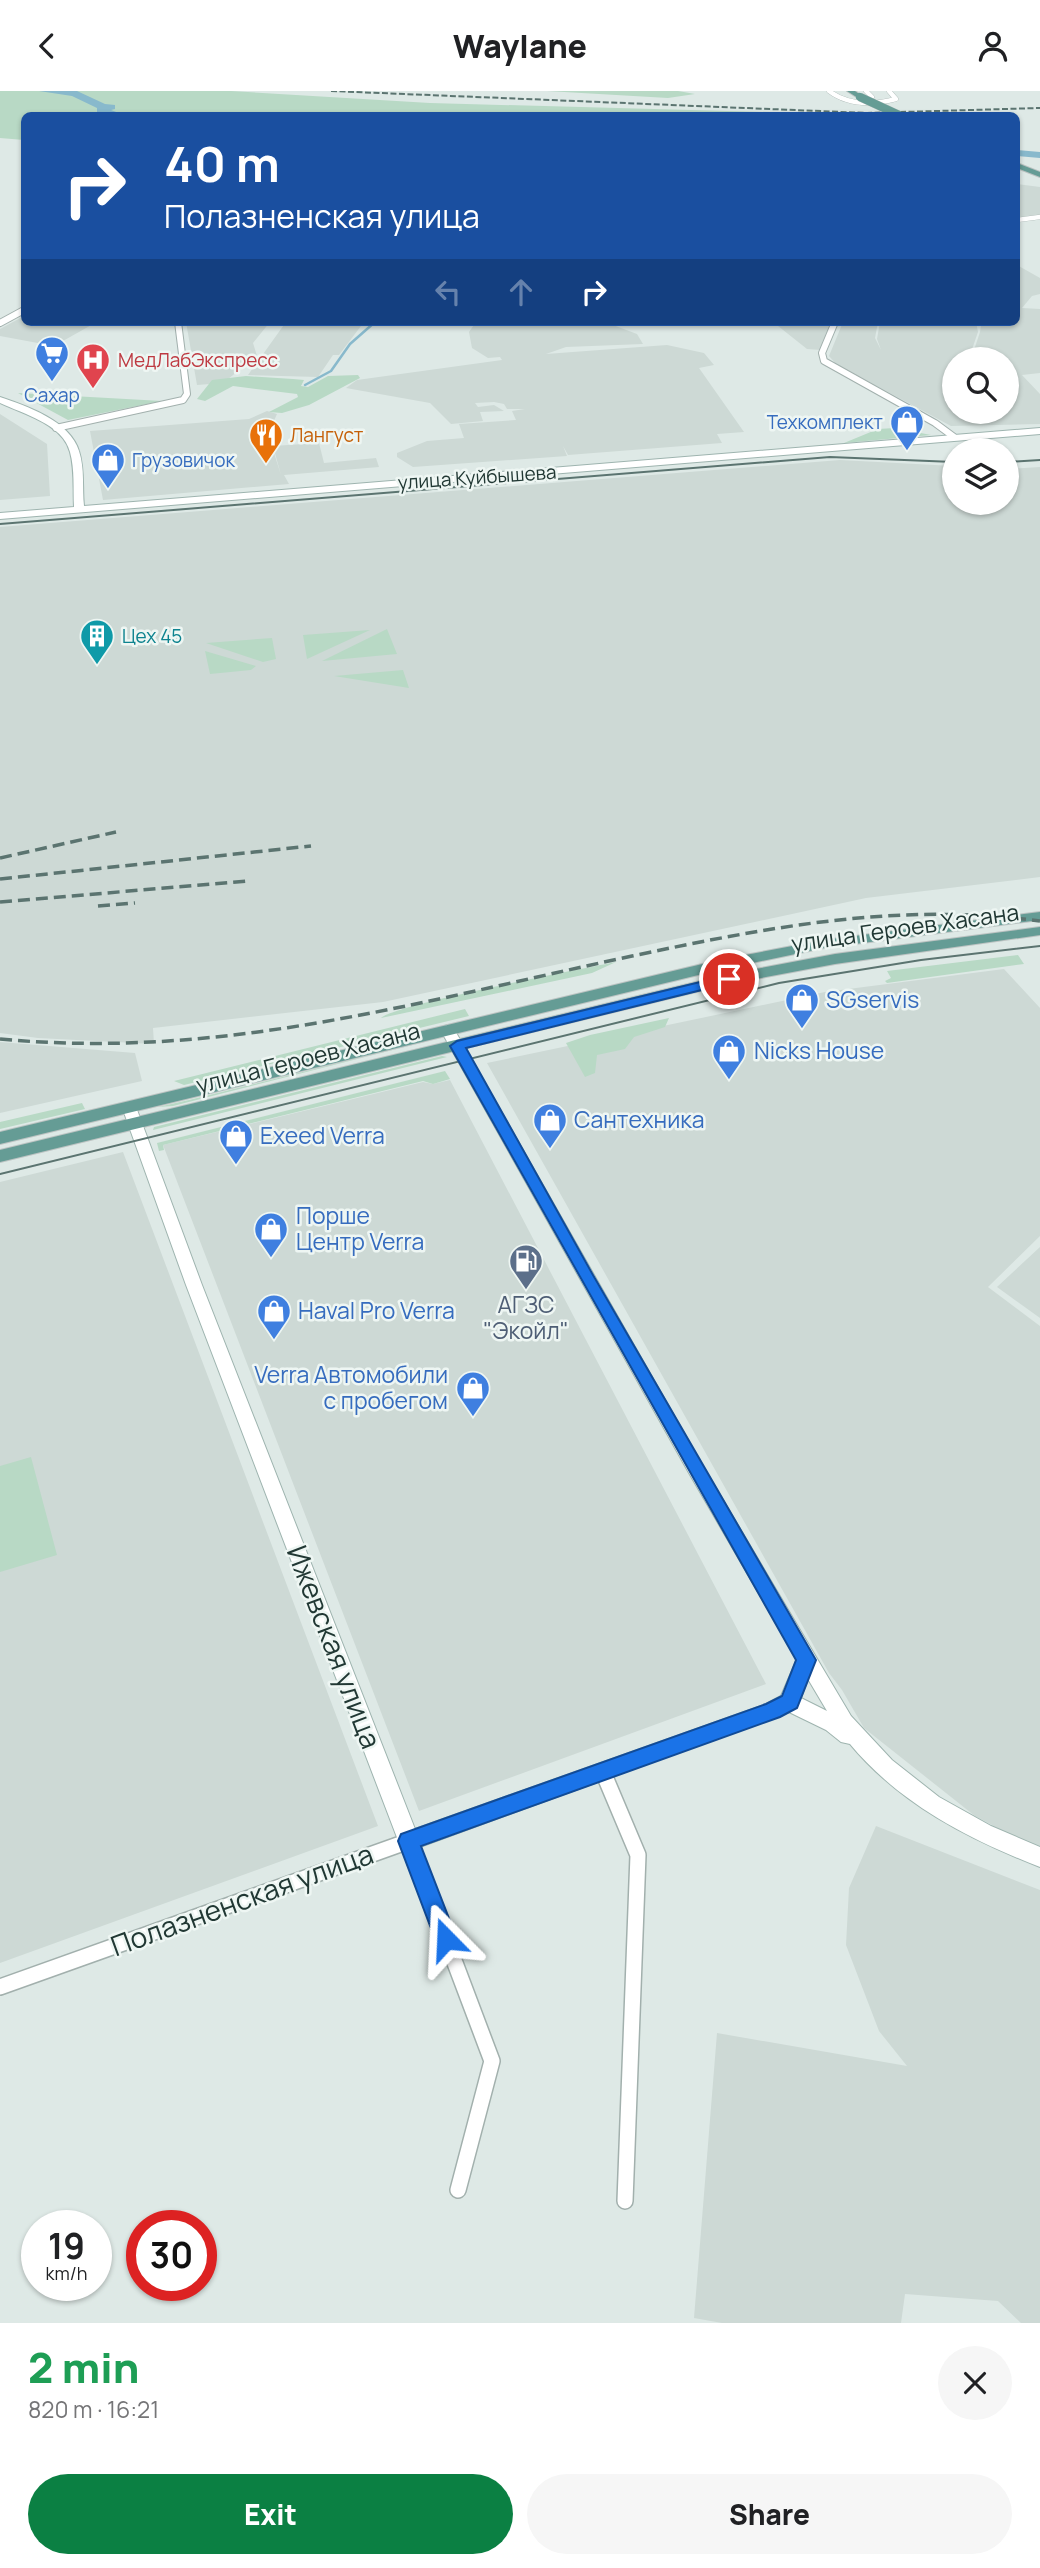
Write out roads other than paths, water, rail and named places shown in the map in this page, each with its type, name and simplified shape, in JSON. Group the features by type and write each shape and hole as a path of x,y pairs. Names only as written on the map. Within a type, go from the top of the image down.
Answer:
{"main road":[{"path":"850,91 865,94 904,112"},
{"path":"865,94 894,112"},
{"path":"1020,165 1040,175"},
{"name":"улица Героев Хасана","path":"0,1156 132,1115 447,1029 772,953 1040,916"},
{"name":"улица Героев Хасана","path":"0,1138 132,1115 457,1046 785,968 894,950 1040,931"}],"street":[{"path":"829,91 845,101 873,103 897,99 889,91"},
{"path":"1020,220 1040,217"},
{"path":"0,323 21,312"},
{"path":"56,428 183,400 187,394 178,326"},
{"path":"833,326 822,353 824,361 936,423 954,437"},
{"path":"0,400 56,428 69,440 75,450 79,510"},
{"name":"улица Куйбышева","path":"0,516 358,485 583,471 1040,429"},
{"path":"447,1029 584,1275 806,1660 845,1722 870,1755"},
{"name":"Ижевская улица","path":"132,1115 492,2061 457,2190"},
{"path":"806,1660 789,1702 833,1724 943,1813 990,1839 1040,1857"},
{"name":"Полазненская улица","path":"0,1987 603,1772 789,1702"},
{"path":"603,1772 638,1856 625,2201"}],"waterway":[{"path":"44,91 74,93 103,107 112,107 100,110 108,112"},
{"path":"1020,153 1040,155"},
{"path":"305,385 331,371 350,344 370,326"}],"tram line":[{"path":"0,524 830,457 942,462"},
{"path":"1019,461 1040,460"},
{"path":"0,1174 779,983 921,960 1040,946"}],"railway":[{"path":"331,91 843,112"},
{"path":"902,112 1040,108"},
{"path":"0,858 116,832"},
{"path":"0,879 311,846"},
{"path":"0,902 248,881"},
{"path":"98,906 135,903"},
{"path":"0,1039 82,1043 162,1041 319,1023 632,956 834,920 935,914 1040,921"}],"place":[{"name":"Сахар","path":"52,383"},
{"name":"МедЛабЭкспресс","path":"93,390"},
{"name":"Техкомплект","path":"907,452"},
{"name":"Лангуст","path":"266,465"},
{"name":"Грузовичок","path":"108,490"},
{"name":"Цех 45","path":"97,666"},
{"name":"SGservis","path":"802,1030"},
{"name":"Nicks House","path":"729,1081"},
{"name":"Сантехника","path":"550,1150"},
{"name":"Exeed Verra","path":"236,1166"},
{"name":"Порше Центр Verra","path":"271,1259"},
{"name":"АГЗС \"Экойл\"","path":"526,1291"},
{"name":"Haval Pro Verra","path":"274,1341"},
{"name":"Verra Автомобили с пробегом","path":"473,1418"}]}
